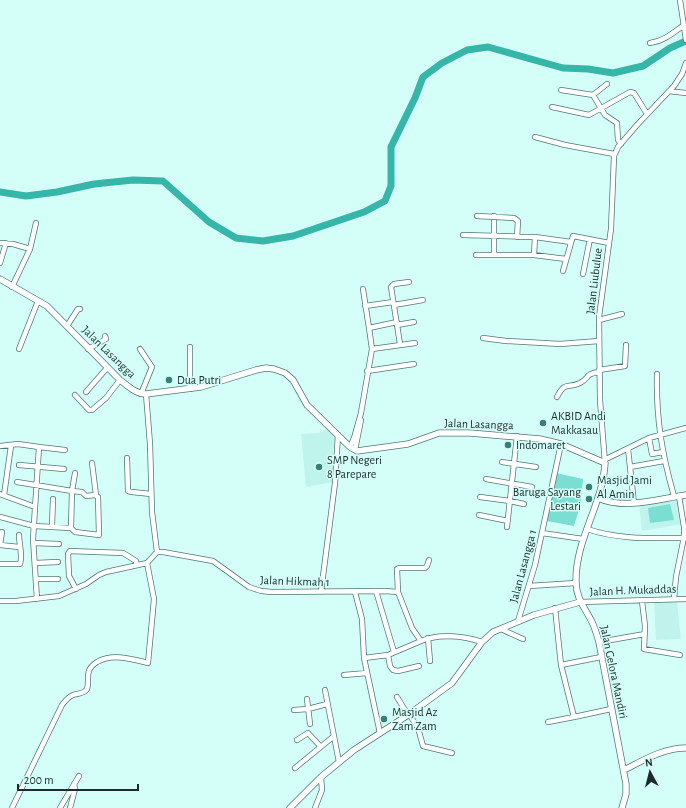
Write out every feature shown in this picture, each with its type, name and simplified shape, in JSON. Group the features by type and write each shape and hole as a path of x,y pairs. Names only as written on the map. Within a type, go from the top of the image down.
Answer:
{"street":[{"path":"680,0 686,40"},
{"path":"650,43 658,42 664,39 684,24"},
{"path":"535,137 565,145 614,154 647,114 669,91 682,74 686,63"},
{"path":"561,90 593,95 607,84"},
{"path":"669,91 686,93"},
{"path":"552,107 589,115 632,92 647,114"},
{"path":"593,95 605,115 617,123 618,140 621,144"},
{"name":"Jalan Liubulue","path":"604,461 600,400 599,320 610,243 614,154"},
{"path":"477,216 515,218 518,221 517,236"},
{"path":"494,216 494,255"},
{"path":"12,287 30,249 36,223"},
{"path":"463,235 535,237 571,242"},
{"path":"563,271 573,236 610,243"},
{"path":"534,255 535,237"},
{"path":"583,274 590,240"},
{"path":"0,243 30,249"},
{"path":"0,262 6,243"},
{"path":"476,255 534,255 566,260"},
{"name":"Jalan Lasangga","path":"0,279 51,310 120,380 129,387 143,394"},
{"path":"400,344 391,288 392,285 409,282"},
{"path":"143,394 190,389 209,385 256,370 266,368 274,369 285,373 293,380 307,405 352,448 361,418 372,349 363,289"},
{"path":"366,306 423,300"},
{"path":"19,349 38,301"},
{"path":"67,326 78,309 80,309"},
{"path":"599,320 622,314"},
{"path":"369,328 414,322"},
{"path":"88,349 106,338 105,336"},
{"path":"482,338 560,344 599,341"},
{"path":"372,349 415,342"},
{"path":"557,397 562,388 579,383 589,374 625,366 626,345"},
{"path":"190,347 190,389"},
{"path":"0,601 16,601 59,596 86,584 106,572 147,563 157,552 152,512 150,444 143,394 152,366 140,349"},
{"path":"368,371 414,364"},
{"path":"86,392 107,368"},
{"path":"657,374 657,405 664,461 683,520 685,538 676,578 674,599"},
{"path":"75,395 89,410 92,410 106,398 120,380"},
{"path":"604,461 649,438 686,428"},
{"name":"Jalan Lasangga","path":"352,448 360,451 404,445 442,432 470,433 540,439 561,444 604,461"},
{"path":"321,592 335,483 338,435"},
{"path":"507,527 517,436"},
{"path":"649,438 652,454 663,452"},
{"path":"0,446 11,446 18,444 65,450"},
{"name":"Jalan Lasangga 1","path":"518,621 529,586 542,533 561,444"},
{"path":"11,446 2,495 35,507"},
{"path":"37,599 34,526 39,447"},
{"path":"628,449 634,503"},
{"path":"127,458 128,491 151,494"},
{"name":"Jalan Gelora Mandiri","path":"604,461 598,498 583,539 577,565 576,583 580,602 591,620 599,642 624,770 626,789 622,808"},
{"path":"630,467 664,461"},
{"path":"502,462 536,467"},
{"path":"0,517 34,526 71,528 73,531 79,533 100,534 98,497 96,495 92,463"},
{"path":"19,465 64,469"},
{"path":"71,528 72,491 75,473"},
{"path":"486,479 532,487"},
{"path":"17,482 82,492 86,496 96,495"},
{"path":"598,498 616,503 634,503 686,494"},
{"path":"480,497 524,504"},
{"path":"52,526 53,499"},
{"path":"479,515 508,521"},
{"path":"587,529 613,535 637,538 685,538"},
{"path":"2,532 0,545 19,547"},
{"path":"542,533 583,539"},
{"path":"0,564 20,564 19,535"},
{"path":"34,543 59,544"},
{"path":"76,589 69,576 68,554 70,551 123,553 136,561 136,565"},
{"name":"Jalan Hikmah 1","path":"157,552 213,561 256,590 272,592 398,592"},
{"path":"421,641 412,628 398,592 397,569 425,568 429,560"},
{"path":"35,563 58,562"},
{"path":"12,808 32,764 62,705 66,699 84,692 87,688 88,676 91,667 102,659 110,657 148,663 154,599 147,563"},
{"path":"36,579 58,579"},
{"path":"529,586 576,583"},
{"path":"376,591 394,652"},
{"path":"355,592 362,619 364,658 380,733"},
{"name":"Jalan H. Mukaddas","path":"580,602 686,599"},
{"path":"642,600 645,650 680,655"},
{"path":"290,808 321,777 354,750 452,683 482,642 493,632 518,621 555,608 580,602"},
{"path":"555,608 561,665 574,717"},
{"path":"500,629 523,639"},
{"path":"599,642 645,634"},
{"path":"364,658 388,655 428,638 468,638 482,642"},
{"path":"428,638 430,661"},
{"path":"388,655 390,666 393,670 398,671 419,666"},
{"path":"561,665 601,657"},
{"path":"344,675 367,673"},
{"path":"325,690 339,762"},
{"path":"397,697 418,728 423,746 452,753"},
{"path":"307,699 310,724"},
{"path":"294,710 308,709 327,704"},
{"path":"548,722 611,709"},
{"path":"297,740 308,733 320,746"},
{"path":"295,768 334,736"},
{"path":"624,770 660,752 670,749 686,748"},
{"path":"60,808 79,776"},
{"path":"315,808 322,790 321,777"},
{"path":"70,808 75,788 74,784"}],"shaded area":[{"name":"SMP Negeri 8 Parepare","path":"328,428 335,438 333,452 333,482 306,487 301,434 319,433"},
{"path":"556,473 583,479 581,502 574,526 547,521"},
{"path":"678,497 683,524 642,531 639,504"},
{"path":"670,504 674,520 650,523 648,508"},
{"path":"654,601 677,601 681,639 656,640"}],"waterway":[{"path":"0,192 26,196 57,192 94,184 133,180 163,181 209,222 236,238 263,241 293,236 364,212 385,201 391,186 391,147 415,98 423,77 442,63 467,50 488,47 563,68 588,69 613,73 643,66 670,48 686,41"}],"place":[{"name":"Dua Putri","path":"169,380"},
{"name":"AKBID Andi Makkasau","path":"543,423"},
{"name":"Indomaret","path":"508,445"},
{"name":"SMP Negeri 8 Parepare","path":"319,467"},
{"name":"Masjid Jami Al Amin","path":"589,487"},
{"name":"Baruga Sayang Lestari","path":"589,499"},
{"name":"Masjid Az Zam Zam","path":"384,719"}]}
